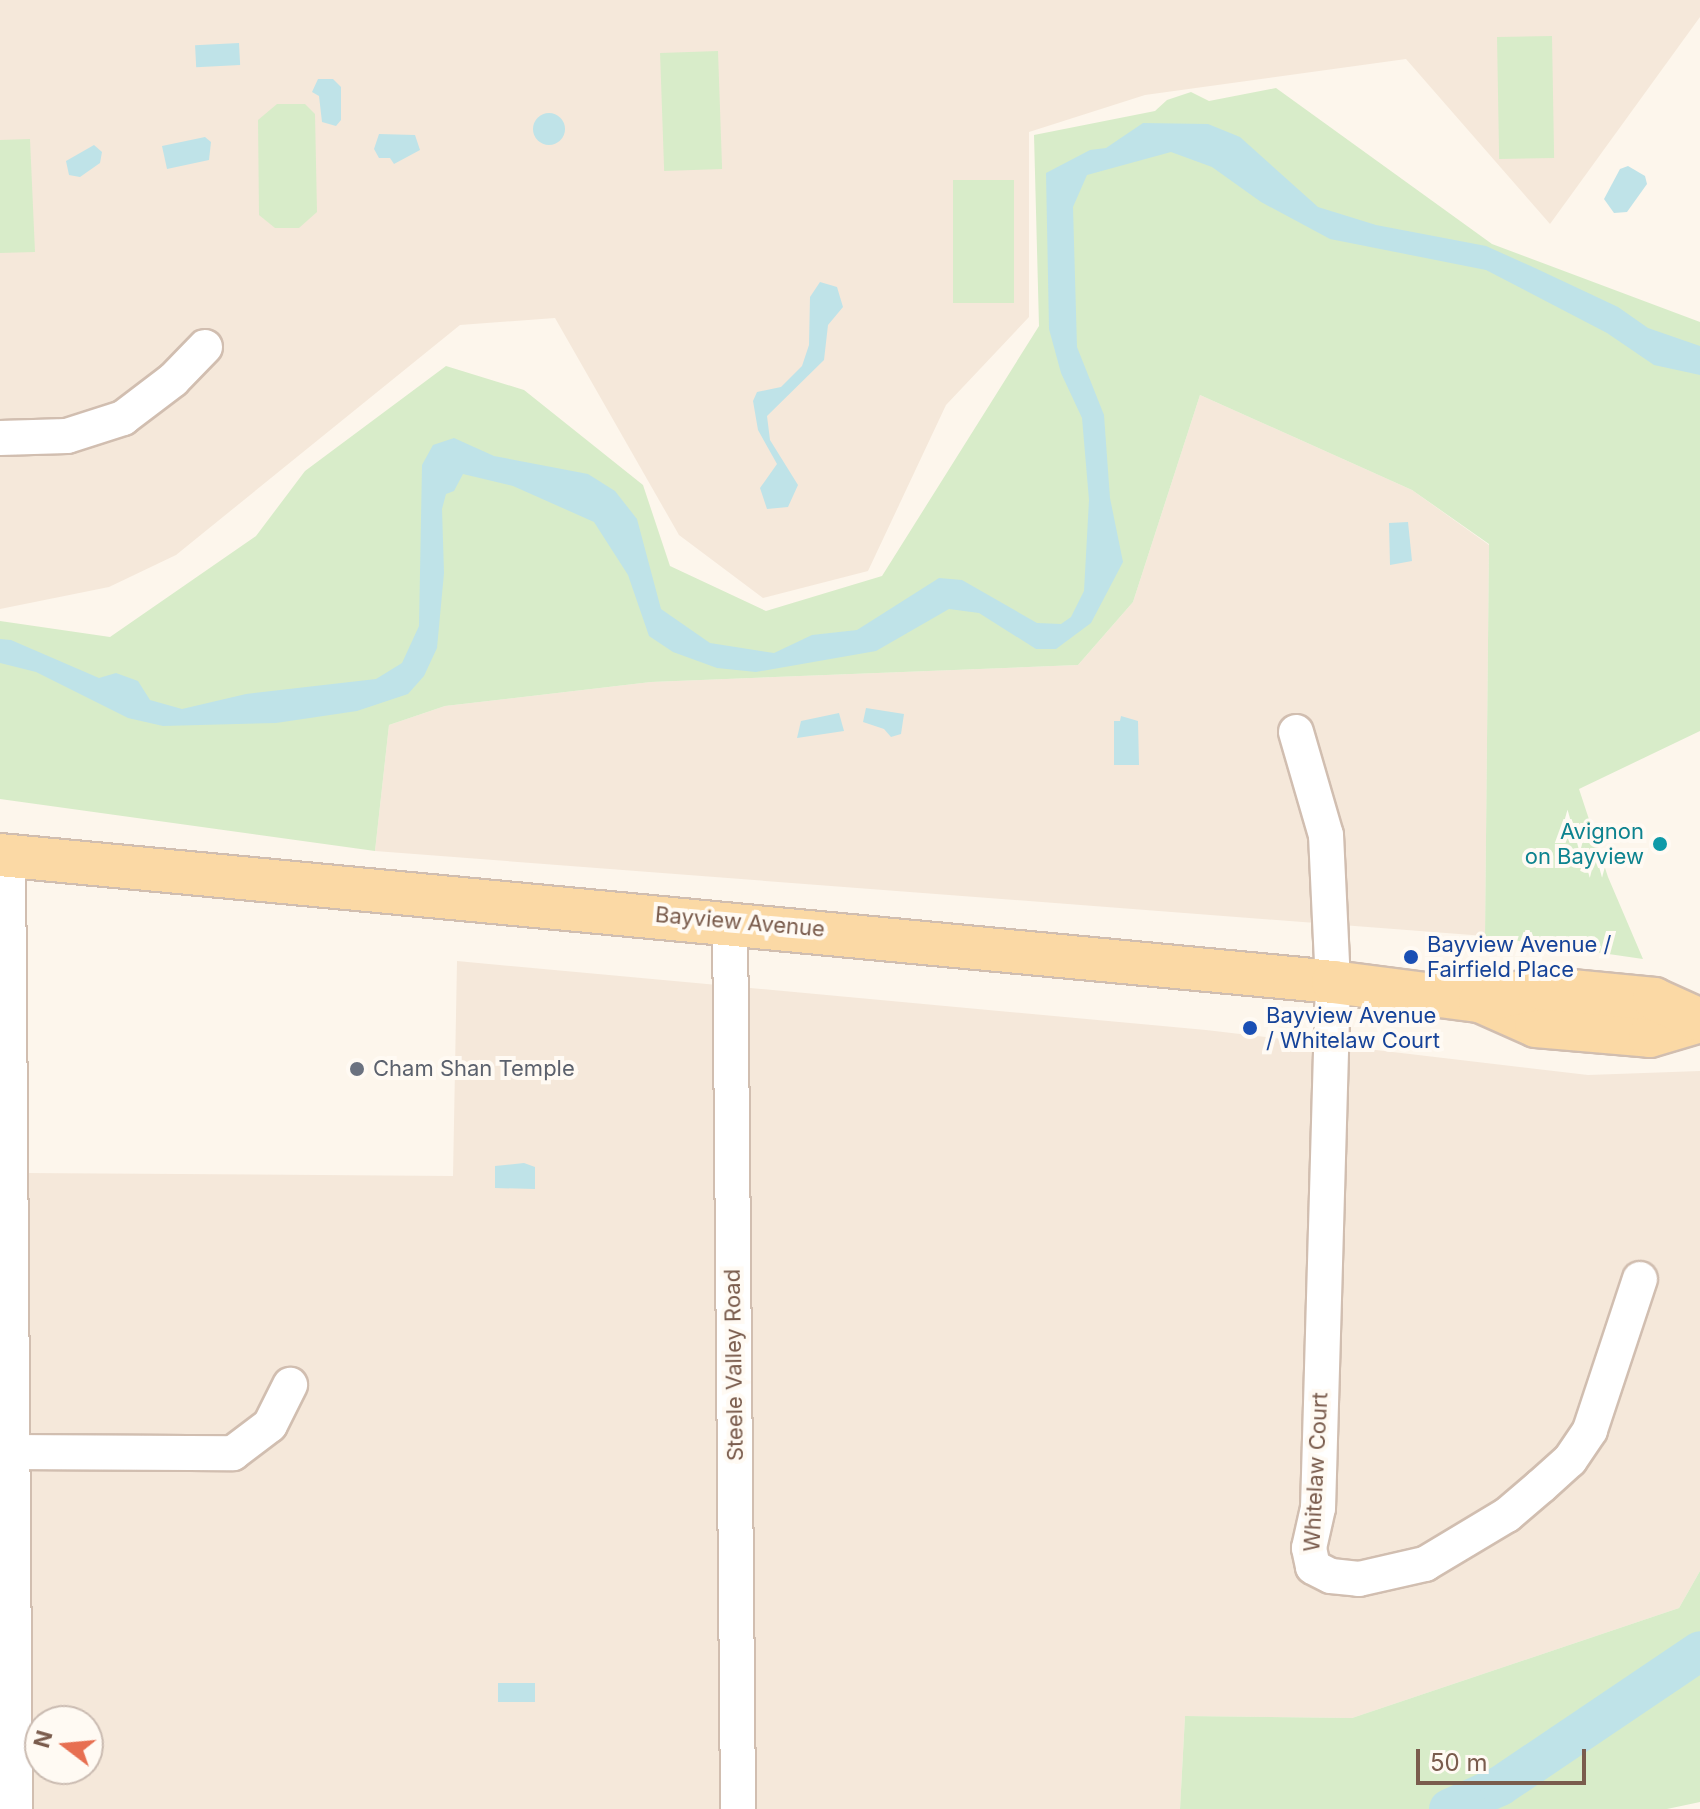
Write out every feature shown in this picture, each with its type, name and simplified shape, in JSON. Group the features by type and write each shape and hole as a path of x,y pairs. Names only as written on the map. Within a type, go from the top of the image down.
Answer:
{"main road":[{"name":"Bayview Avenue","path":"4,855 730,921 1333,982 1480,1001 1536,1026 1650,1036 1700,1020"}],"street":[{"path":"0,438 67,436 123,418 173,380 205,347"},
{"path":"1296,732 1326,835 1333,982"},
{"path":"4,855 15,1809"},
{"name":"Steele Valley Road","path":"730,921 738,1809"},
{"name":"Whitelaw Court","path":"1333,982 1318,1508 1309,1548 1313,1567 1331,1576 1359,1579 1425,1564 1497,1522 1541,1486 1570,1460 1590,1430 1640,1279"},
{"path":"10,1452 233,1453 270,1425 290,1385"}],"shaded area":[{"path":"0,0 1700,0 1700,17 1550,224 1406,59 1145,95 1029,132 1029,317 946,405 868,571 763,598 679,535 555,318 460,325 176,555 109,587 0,609"},
{"path":"1200,395 1412,490 1489,545 1485,936 375,851 389,725 445,706 651,682 1078,665 1133,602"},
{"path":"457,961 1206,1030 1588,1075 1700,1071 1700,1571 1679,1608 1352,1718 1185,1716 1180,1809 0,1809 26,1173 453,1176"}],"green space":[{"path":"1552,36 1554,158 1499,159 1497,37"},
{"path":"718,51 722,169 664,171 660,53"},
{"path":"1276,88 1492,244 1700,322 1700,731 1579,789 1608,877 1643,959 1485,936 1489,544 1412,490 1200,395 1133,602 1078,665 651,682 445,706 389,725 375,851 0,799 0,621 110,637 256,536 305,471 446,366 524,390 643,485 670,566 766,611 882,576 1039,326 1034,135 1155,111 1167,100 1191,92 1209,101"},
{"path":"277,104 305,104 315,114 317,212 299,228 275,228 259,215 258,120"},
{"path":"30,139 35,252 0,253 0,140"},
{"path":"953,180 1014,180 1014,303 953,303"},
{"path":"1700,1571 1700,1802 1667,1809 1180,1809 1185,1716 1352,1718 1679,1608"}],"water":[{"path":"239,43 240,65 196,67 195,45"},
{"path":"318,79 333,79 341,87 341,120 336,126 322,122 319,96 312,92"},
{"path":"549,113 561,117 565,129 561,141 549,145 537,141 533,129 537,117"},
{"path":"1143,123 1208,124 1240,137 1318,207 1376,225 1486,246 1535,268 1618,307 1648,328 1700,346 1700,375 1654,365 1607,333 1486,270 1330,239 1261,202 1212,167 1171,152 1087,175 1073,207 1077,347 1104,415 1110,498 1123,562 1091,623 1056,649 1036,649 979,613 949,609 876,651 756,672 717,668 673,652 649,636 628,575 594,522 513,486 463,474 454,491 446,494 442,509 444,573 437,648 424,676 408,694 357,711 276,723 163,726 128,718 36,672 0,663 0,639 11,640 99,678 116,673 138,681 150,700 182,709 246,694 376,679 402,663 419,626 422,465 433,445 454,438 494,456 588,474 615,491 637,519 661,609 710,643 774,653 812,635 857,630 939,578 962,580 1037,623 1061,624 1071,617 1084,591 1089,500 1082,418 1061,373 1049,329 1046,173 1090,150 1106,148"},
{"path":"379,134 415,135 420,150 394,164 390,158 379,158 374,149"},
{"path":"205,137 211,142 209,160 167,169 162,146"},
{"path":"94,145 102,152 100,163 80,177 69,175 66,161"},
{"path":"1628,166 1645,176 1647,184 1627,212 1614,213 1604,199 1620,169"},
{"path":"820,282 837,287 843,307 828,325 824,360 767,416 770,440 798,485 788,507 767,509 760,488 777,464 758,430 753,401 757,392 781,387 802,366 809,345 810,297"},
{"path":"1408,522 1412,561 1390,565 1389,523"},
{"path":"866,708 904,714 901,734 891,737 884,729 863,722"},
{"path":"839,713 844,731 797,738 801,721"},
{"path":"1121,716 1138,721 1139,765 1114,765 1114,721 1120,721"},
{"path":"524,1163 535,1167 535,1189 495,1188 495,1166"},
{"path":"498,1683 535,1683 535,1702 498,1702"}],"waterway":[{"path":"1449,1809 1500,1786 1700,1651"}],"place":[{"name":"Avignon on Bayview","path":"1660,844"},
{"name":"Bayview Avenue / Fairfield Place","path":"1411,957"},
{"name":"Bayview Avenue / Whitelaw Court","path":"1250,1028"},
{"name":"Cham Shan Temple","path":"357,1069"}]}
